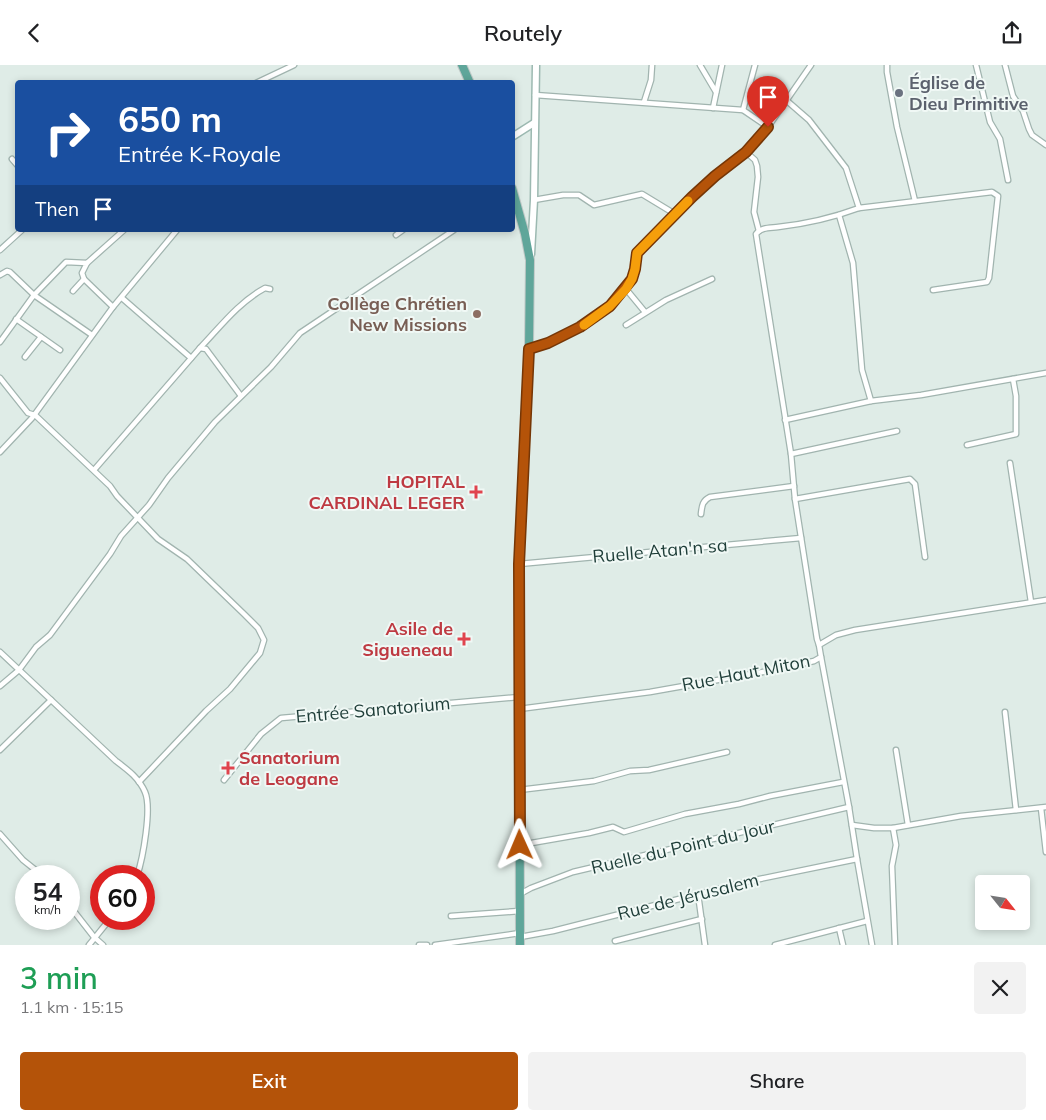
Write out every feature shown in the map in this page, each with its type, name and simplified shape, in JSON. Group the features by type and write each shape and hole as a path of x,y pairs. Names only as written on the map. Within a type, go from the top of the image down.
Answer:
{"main road":[{"path":"462,65 469,80"},
{"path":"520,938 519,564 529,349 536,65"},
{"path":"515,135 534,123"},
{"path":"515,198 530,260"}],"street":[{"path":"262,80 294,65"},
{"path":"644,102 651,79 652,65"},
{"path":"700,65 716,92"},
{"path":"713,108 722,65"},
{"path":"743,110 756,65"},
{"path":"529,349 548,343 580,327 610,306 626,289 632,279 637,253 715,176 746,152 768,127 811,65"},
{"path":"887,65 897,127 915,201"},
{"path":"976,65 990,122 1000,139 1008,180"},
{"path":"1005,65 1013,96 1023,111 1032,135 1046,145"},
{"path":"535,95 743,110 768,127"},
{"path":"786,100 809,120 846,168 858,208"},
{"path":"746,152 755,161 757,166 758,177 754,212 759,231"},
{"path":"12,159 15,162"},
{"path":"819,645 795,499 786,419 756,234 765,229 797,225 839,215 858,208 992,192 998,196 993,248 987,282 933,290"},
{"path":"534,200 563,195 579,195 594,205 642,195 675,214"},
{"path":"839,215 853,263 862,371 872,401"},
{"path":"0,250 20,232"},
{"path":"82,273 88,263 122,232"},
{"path":"0,452 35,415 113,307 175,232"},
{"path":"396,235 400,232"},
{"path":"0,686 19,670 36,647 50,635 110,554 121,536 149,505 168,478 215,422 271,367 300,333 451,232"},
{"path":"0,342 34,295 66,262 88,263"},
{"path":"75,263 84,279 113,307"},
{"path":"0,275 6,271 10,272 34,295 92,335"},
{"path":"73,291 84,279"},
{"path":"626,325 645,312 695,285 712,279"},
{"path":"94,470 191,358 232,314 252,296 265,288 270,289"},
{"path":"626,289 645,312"},
{"path":"122,298 191,358"},
{"path":"16,319 60,350"},
{"path":"26,357 41,337"},
{"path":"200,348 206,349 241,395"},
{"path":"786,419 872,401 921,395 1046,373"},
{"path":"967,445 1016,434 1014,379"},
{"path":"1,381 28,413 35,415 94,470 158,539 187,559 244,614 258,628 264,640 260,653 230,689 206,711 139,782"},
{"path":"791,453 897,431"},
{"path":"1010,463 1031,602"},
{"path":"795,499 910,479 915,484 925,557"},
{"path":"701,514 702,505 710,497 794,486"},
{"name":"Ruelle Atan'n sa","path":"519,564 801,538"},
{"name":"Rue Haut Miton","path":"519,709 650,691 780,669 814,661 821,657 819,645 836,635 855,630 939,618 991,607 1046,600"},
{"path":"0,652 116,761 131,772 139,782 146,794 147,820 139,865"},
{"path":"821,657 850,807 856,859 872,945"},
{"name":"Entrée Sanatorium","path":"224,780 261,734 281,718 519,697"},
{"path":"0,751 51,700"},
{"path":"1005,712 1016,810"},
{"path":"896,750 908,825"},
{"path":"519,790 594,781 630,771 649,770 727,752"},
{"path":"520,845 590,833 613,827 624,832 686,814 844,782"},
{"name":"Ruelle du Point du Jour","path":"519,895 531,888 573,872 850,807"},
{"path":"852,825 893,828 961,816 1043,807 1046,852"},
{"path":"893,828 896,845 892,866 895,945"},
{"path":"0,834 29,865"},
{"name":"Rue de Jérusalem","path":"435,945 530,936 750,881 856,859"},
{"path":"698,894 705,945"},
{"path":"452,916 520,911"},
{"path":"80,919 103,945"},
{"path":"615,941 702,919"},
{"path":"775,945 867,921"},
{"path":"839,928 843,945"},
{"path":"89,945 100,930"},
{"path":"419,945 427,945"}],"slow traffic":[{"path":"584,325 610,306 626,289 632,279 637,253 688,201"}],"place":[{"name":"Église de Dieu Primitive","path":"899,93"},
{"name":"Collège Chrétien New Missions","path":"477,314"},
{"name":"HOPITAL CARDINAL LEGER","path":"476,492"},
{"name":"Asile de Sigueneau","path":"464,639"},
{"name":"Sanatorium de Leogane","path":"228,768"}],"route":[{"path":"520,845 519,564 529,349 548,343 580,327 610,306 626,289 632,279 637,253 692,197 746,152 768,127"}]}
